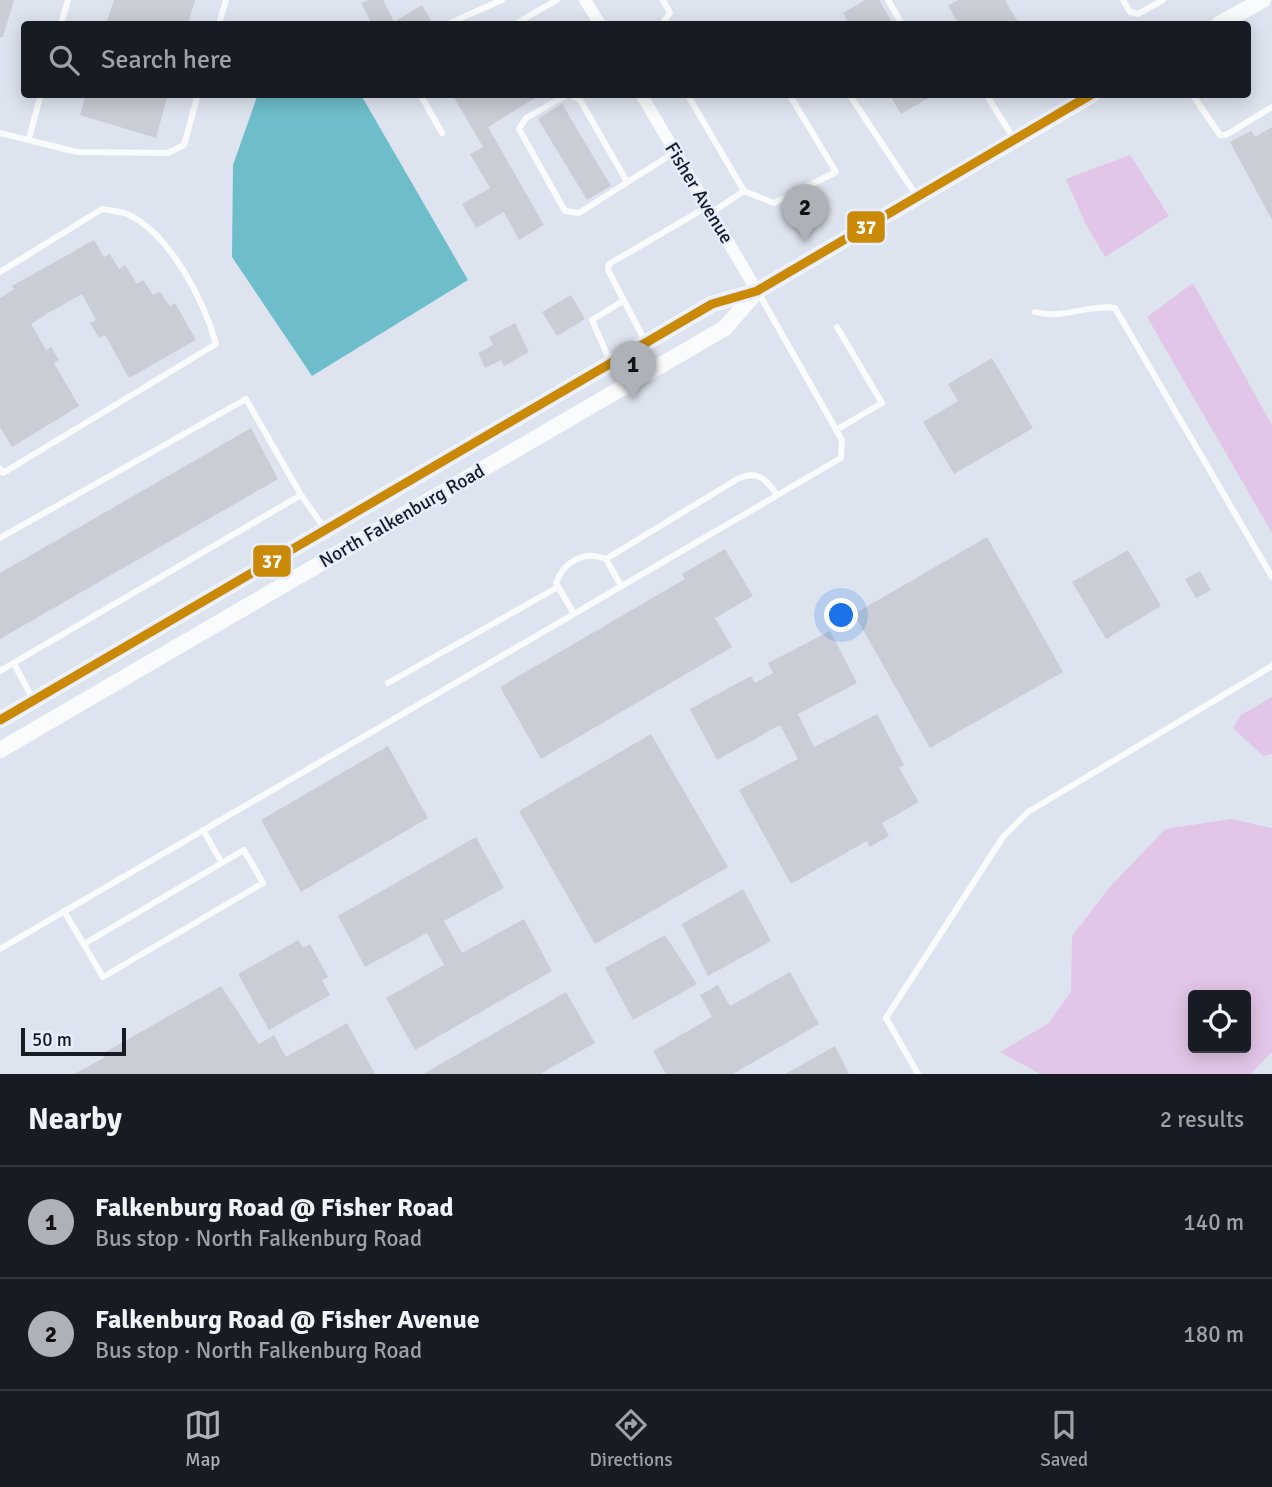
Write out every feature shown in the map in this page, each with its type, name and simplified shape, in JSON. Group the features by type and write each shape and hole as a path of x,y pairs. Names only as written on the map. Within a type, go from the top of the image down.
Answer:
{"street":[{"path":"586,0 598,21"},
{"path":"1224,21 1263,0"},
{"name":"Fisher Avenue","path":"643,98 757,291"},
{"name":"North Falkenburg Road","path":"0,720 712,304 757,291 1086,98"},
{"name":"North Falkenburg Road","path":"0,750 725,328 757,291"},
{"path":"326,530 339,553"}],"lane":[{"path":"62,21 68,0"},
{"path":"220,21 226,0"},
{"path":"454,21 502,0"},
{"path":"524,21 557,0"},
{"path":"663,0 670,13 664,21"},
{"path":"888,0 900,21"},
{"path":"1123,0 1130,12 1138,15 1163,0"},
{"path":"29,138 40,98"},
{"path":"0,133 77,152 168,153 184,145 197,98"},
{"path":"422,98 442,133"},
{"path":"562,98 526,118 519,130 565,211 579,213 620,189 626,180 675,152"},
{"path":"576,98 580,100 626,180"},
{"path":"689,98 744,191 775,203 836,172 791,98"},
{"path":"852,98 917,196"},
{"path":"988,98 1014,139"},
{"path":"1195,98 1220,135 1226,135 1272,107"},
{"path":"646,342 608,270 609,264 744,191"},
{"path":"0,272 103,209 128,214 158,235 208,314 216,344 3,473 0,469"},
{"path":"0,948 841,458 842,440 757,291"},
{"path":"610,363 592,320 623,301"},
{"path":"1035,312 1047,316 1100,306 1115,308 1272,578"},
{"path":"836,430 882,404 838,327"},
{"path":"0,538 246,399 301,495 326,530"},
{"path":"574,614 558,587 558,576 574,560 587,555 606,559 739,478 758,475 766,480 777,495"},
{"path":"0,671 301,495"},
{"path":"606,559 621,586"},
{"path":"388,683 558,587"},
{"path":"14,664 34,700"},
{"path":"918,1074 886,1018 1003,837 1028,812 1272,666"},
{"path":"203,830 222,863"},
{"path":"64,911 103,977 263,883 244,850 84,944"}],"shaded area":[{"path":"1130,155 1169,216 1105,257 1086,225 1066,179"},
{"path":"1193,283 1272,425 1272,533 1147,317"},
{"path":"1272,697 1272,754 1263,756 1233,728 1241,715"},
{"path":"1231,819 1272,828 1272,1052 1251,1074 1040,1074 1000,1052 1049,1023 1071,991 1072,936 1109,888 1165,829"}],"water":[{"path":"257,98 363,98 468,280 312,376 232,257 233,165"}],"building":[{"path":"0,0 14,0 3,37 0,37"},
{"path":"114,0 195,0 189,21 107,21"},
{"path":"383,0 394,21 370,21 361,3"},
{"path":"865,0 879,0 891,21 847,21 843,13"},
{"path":"958,0 1005,0 1017,21 957,21 948,6"},
{"path":"422,5 431,21 396,21"},
{"path":"85,98 167,98 156,138 80,115"},
{"path":"454,98 535,98 488,127 544,225 519,240 504,212 476,228 462,204 490,188 470,154 483,147"},
{"path":"891,98 928,98 901,114"},
{"path":"562,104 611,186 587,200 538,119"},
{"path":"1272,127 1272,220 1230,142 1251,131 1255,137"},
{"path":"94,240 104,257 110,254 119,269 125,265 137,284 143,280 153,295 160,292 170,306 175,303 196,340 129,378 105,335 99,338 90,323 96,320 82,294 48,313 31,324 46,350 51,347 59,360 54,363 79,406 12,447 0,427 0,298 14,289 12,286"},
{"path":"571,295 585,319 557,336 542,312"},
{"path":"515,323 529,352 504,366 501,360 485,368 478,353 493,345 489,337"},
{"path":"992,358 1033,428 954,474 923,422 958,401 948,384"},
{"path":"251,428 278,479 0,639 0,573"},
{"path":"987,537 1063,672 930,748 854,614"},
{"path":"725,549 753,596 715,618 732,647 541,759 500,687 685,579 682,574"},
{"path":"1128,550 1161,606 1106,639 1072,582"},
{"path":"1200,571 1211,590 1196,598 1185,579"},
{"path":"830,631 857,683 798,714 814,747 877,714 904,765 899,768 919,802 882,823 889,836 870,847 867,841 791,884 739,790 798,759 780,725 717,760 690,709 751,676 755,683 773,673 768,663"},
{"path":"651,734 728,867 595,944 519,811"},
{"path":"388,746 428,818 301,892 261,820"},
{"path":"476,837 504,888 444,921 462,953 524,919 552,971 415,1050 386,998 444,965 427,933 365,967 338,916"},
{"path":"743,889 771,941 708,976 682,924"},
{"path":"665,935 697,984 633,1020 605,968"},
{"path":"298,940 303,948 310,944 328,977 322,980 330,995 269,1030 238,974"},
{"path":"790,972 819,1024 733,1074 666,1074 653,1051 712,1017 700,995 718,985 730,1006"},
{"path":"221,986 259,1044 274,1035 286,1057 347,1023 375,1074 74,1074 104,1058 102,1054"},
{"path":"566,992 595,1043 540,1074 423,1074"},
{"path":"835,1046 849,1074 785,1074"}],"transit line":[{"name":"37","path":"0,720 712,304 757,291 1085,98"}],"place":[{"name":"Falkenburg Road @ Fisher Avenue","path":"805,242"},
{"name":"Falkenburg Road @ Fisher Road","path":"633,399"}]}
